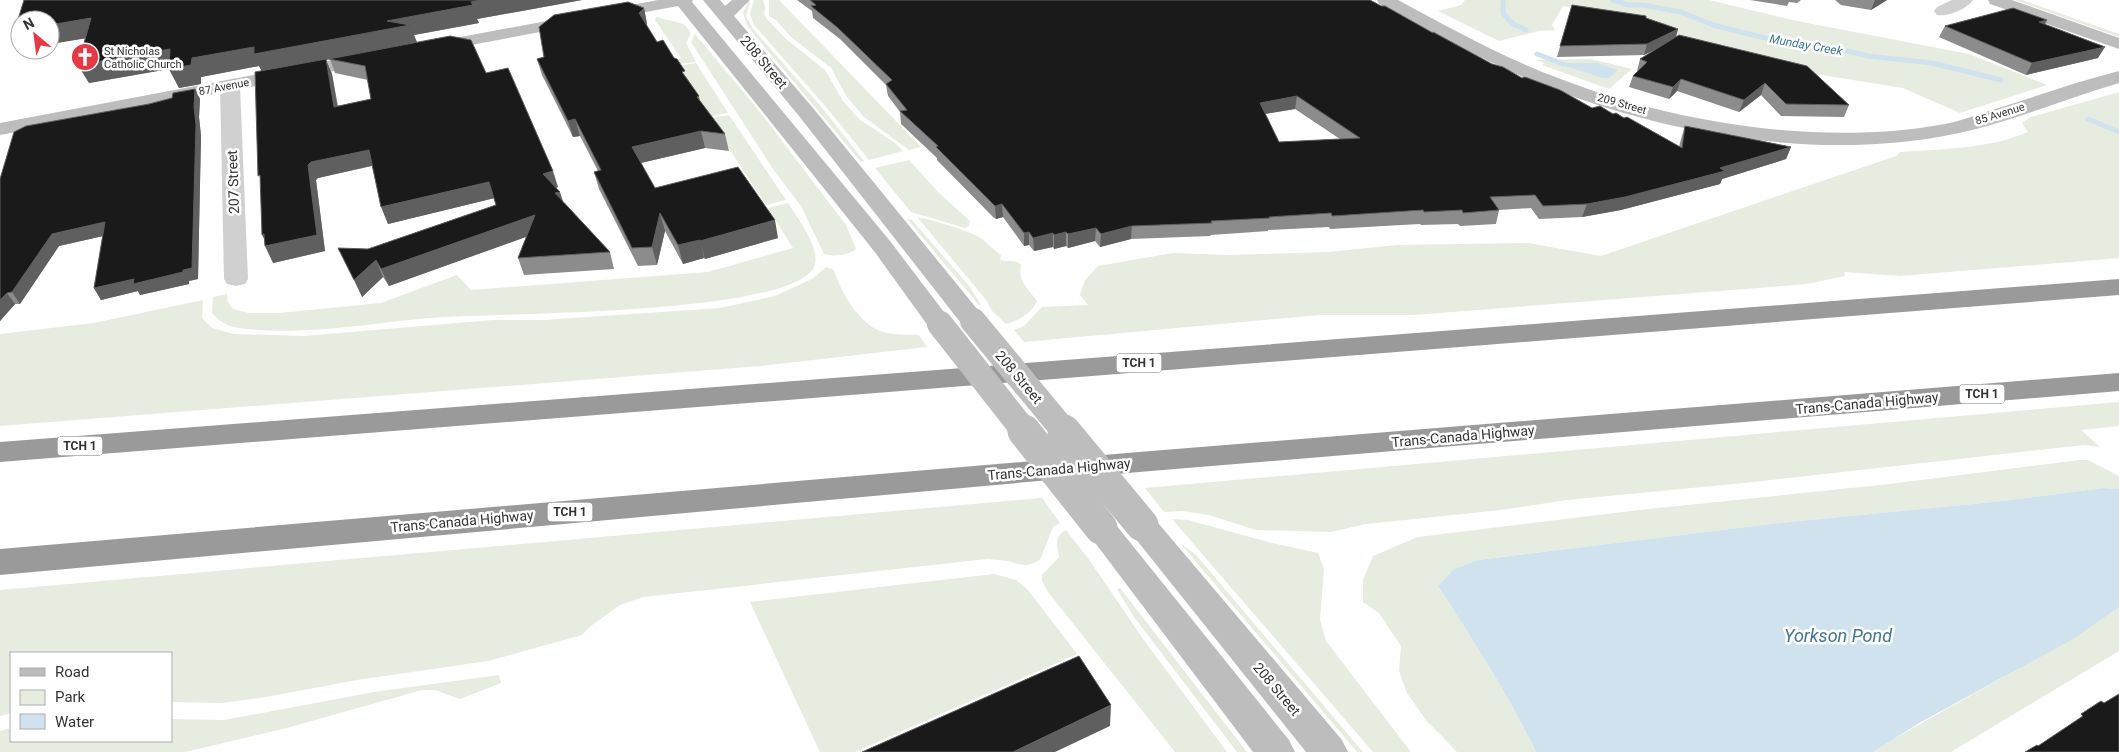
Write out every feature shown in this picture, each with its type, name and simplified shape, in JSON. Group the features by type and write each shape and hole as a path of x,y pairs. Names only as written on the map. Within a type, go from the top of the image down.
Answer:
{"highway":[{"name":"TCH 1","path":"0,452 2119,287"},
{"name":"Trans-Canada Highway","path":"0,562 1139,462 2119,382"}],"main road":[{"path":"417,50 640,5 683,0"},
{"name":"208 Street","path":"683,0 882,246 940,324 1276,752"},
{"name":"209 Street","path":"1385,0 1480,51 1526,72 1620,105 1685,120 1754,131 1822,137 1879,138"},
{"path":"1996,0 2119,44"},
{"path":"640,5 697,19"},
{"name":"208 Street","path":"726,5 806,112 973,321 1330,752"},
{"name":"87 Avenue","path":"0,129 389,56"},
{"name":"85 Avenue","path":"1879,138 1960,127 2119,77"}],"street":[{"path":"1943,11 1965,0"},
{"name":"207 Street","path":"230,86 236,279"}],"green space":[{"path":"754,0 763,0 766,18 786,39 825,70 843,101 859,119 895,143 903,151 869,160 826,107 754,25 750,14"},
{"path":"769,0 779,0 921,147 909,150 864,117 847,97 831,68 791,37 776,20 769,16"},
{"path":"1465,0 1709,0 1797,21 1969,54 2047,85 1960,113 1903,88 1784,69 1729,55 1645,21 1563,6 1552,25 1555,30 1539,31 1499,41 1438,11 1461,5"},
{"path":"2015,0 2022,0 2119,34 2119,37"},
{"path":"748,2 750,2 746,16 753,29 823,109 864,161 861,162 747,26 743,13"},
{"path":"656,17 684,24 691,33 686,43 696,62 678,64 675,60 681,58 655,20"},
{"path":"695,34 756,107 846,225 856,249 841,255 824,254 801,206 773,169 691,42"},
{"path":"1591,59 1632,69 1609,89 1542,65 1544,63 1535,60"},
{"path":"696,63 728,113 707,115 679,66"},
{"path":"2119,92 2119,258 1900,276 1844,272 1845,276 1807,284 1414,315 1319,315 1024,342 1014,330 1024,326 1042,307 1088,305 1080,295 1085,280 1098,266 1173,253 1228,255 1328,252 1397,245 1528,243 1601,256 1896,156 1900,152 1965,147 2013,138 2028,132 2022,123 2031,117"},
{"path":"729,115 786,200 766,205 711,121 713,118"},
{"path":"909,160 939,193 970,221 969,226 965,228 911,212 875,168"},
{"path":"788,203 812,243 816,260 814,267 794,283 754,294 702,303 642,308 444,317 297,331 237,328 224,323 212,313 213,297 227,294 228,302 233,309 249,313 279,313 381,303 457,275 471,290 708,272 793,248 768,208"},
{"path":"918,218 939,222 974,235 982,239 1001,255 1000,260 1013,261 1021,265 1022,280 1037,301 1032,309 1020,319 1006,324 992,311 987,301"},
{"path":"911,219 970,287 981,305 979,305 908,220"},
{"path":"826,267 834,270 840,287 862,319 876,329 886,333 919,335 927,347 760,366 0,426 0,334 94,323 203,300 202,318 212,328 234,334 304,336 493,320 544,320 720,308 775,296 812,279"},
{"path":"2119,402 2119,426 2081,430 2100,447 2084,445 1754,482 1567,500 1501,510 1366,524 1331,532 1256,530 1209,515 1183,511 1164,512 1145,488"},
{"path":"2088,460 2119,476 2119,489 2103,488 2003,501 1779,523 1478,560 1454,569 1438,586 1502,688 1536,752 1457,752 1426,720 1407,693 1399,671 1401,646 1379,613 1363,602 1363,580 1373,556 1418,537 1639,510 1890,484"},
{"path":"1042,498 1060,523 1053,527 1040,560 1027,565 987,559 643,597 620,605 592,625 582,635 488,661 357,680 222,703 172,702 172,652 10,652 10,713 0,716 0,590"},
{"path":"1172,519 1188,520 1268,542 1318,553 1324,569 1320,619 1326,641 1411,752 1373,752"},
{"path":"1066,530 1090,561 1143,639 1227,752 1175,752 1048,592 1042,581 1042,575 1059,557 1058,538"},
{"path":"1180,543 1196,555 1363,752 1357,752"},
{"path":"994,574 1016,580 1028,590 1077,654 855,752 820,752 750,602"},
{"path":"1120,588 1247,752 1237,752 1134,617 1117,589"},
{"path":"2119,607 2119,651 1951,752 1873,752 2059,645"},
{"path":"499,675 501,683 460,699 435,690 422,690 283,729 185,752 0,752 0,731 10,728 10,742 172,742 172,719 224,720 374,692"}],"water":[{"path":"1565,63 1597,63 1618,70 1609,78 1603,78 1562,65"},
{"name":"Yorkson Pond","path":"2103,488 2119,489 2119,607 2073,639 1921,722 1873,752 1536,752 1502,688 1438,586 1454,569 1478,560 1779,523 2003,501"}],"building":[{"path":"24,0 481,0 471,2 473,5 387,21 410,25 254,54 254,47 192,58 191,65 169,69 170,49 78,65 91,18 60,23 60,10 21,10"},
{"path":"810,0 1370,0 1385,6 1492,64 1503,67 1522,78 1525,77 1560,90 1592,108 1600,106 1613,114 1616,113 1624,118 1627,117 1682,148 1685,126 1791,147 1720,168 1725,171 1625,197 1587,204 1543,206 1535,195 1490,197 1499,210 1463,213 1462,210 1424,212 1423,210 1332,216 1331,213 1211,221 1212,223 1132,226 1101,234 1096,228 1068,234 1066,232 1054,235 1053,233 1033,238 1029,232 1024,233 1002,204 995,206 936,147 938,146 900,111 907,110 886,84 892,80 838,28 811,6 816,5","holes":["1297,96 1360,138 1279,142 1260,103"]},
{"path":"628,2 644,8 639,13 657,42 663,40 685,71 682,72 699,96 697,97 725,134 701,131 632,147 655,188 738,167 775,220 700,241 678,245 660,213 652,247 632,248 594,172 601,170 575,119 568,121 537,59 544,57 539,27 554,15"},
{"path":"1572,5 1646,16 1646,18 1678,29 1647,44 1560,46"},
{"path":"2013,8 2047,20 2039,22 2105,47 2032,63 1945,26"},
{"path":"1679,35 1807,66 1849,105 1786,104 1765,83 1744,100 1681,79 1673,87 1633,76 1647,62 1640,59"},
{"path":"450,36 471,40 486,73 508,68 553,171 543,174 560,192 555,193 610,252 518,258 535,215 381,269 376,260 354,280 338,248 368,249 496,205 489,182 381,207 369,150 311,162 308,165 317,235 265,246 264,234 262,235 260,175 258,176 255,72 326,59 334,107 371,99 365,66 329,59"},
{"path":"195,89 196,125 192,268 183,270 183,272 133,284 134,279 94,288 105,222 52,234 12,292 7,293 0,300 0,179 14,132 26,126 149,104 172,98 173,93"},
{"path":"1079,656 1111,705 1013,752 862,752"},
{"path":"2119,694 2119,752 2025,752 2038,746 2083,716 2081,714 2101,701 2104,703"}],"waterway":[{"path":"1503,0 1503,13 1513,24 1526,30"},
{"name":"Munday Creek","path":"1613,0 1629,5 1642,5 1681,12 1713,25 1765,38 1839,49 1868,56 1932,63 2001,80"},
{"path":"1537,54 1563,64"},
{"name":"Munday Creek","path":"2088,119 2119,132"}],"place":[{"name":"St Nicholas Catholic Church","path":"85,57"}]}
